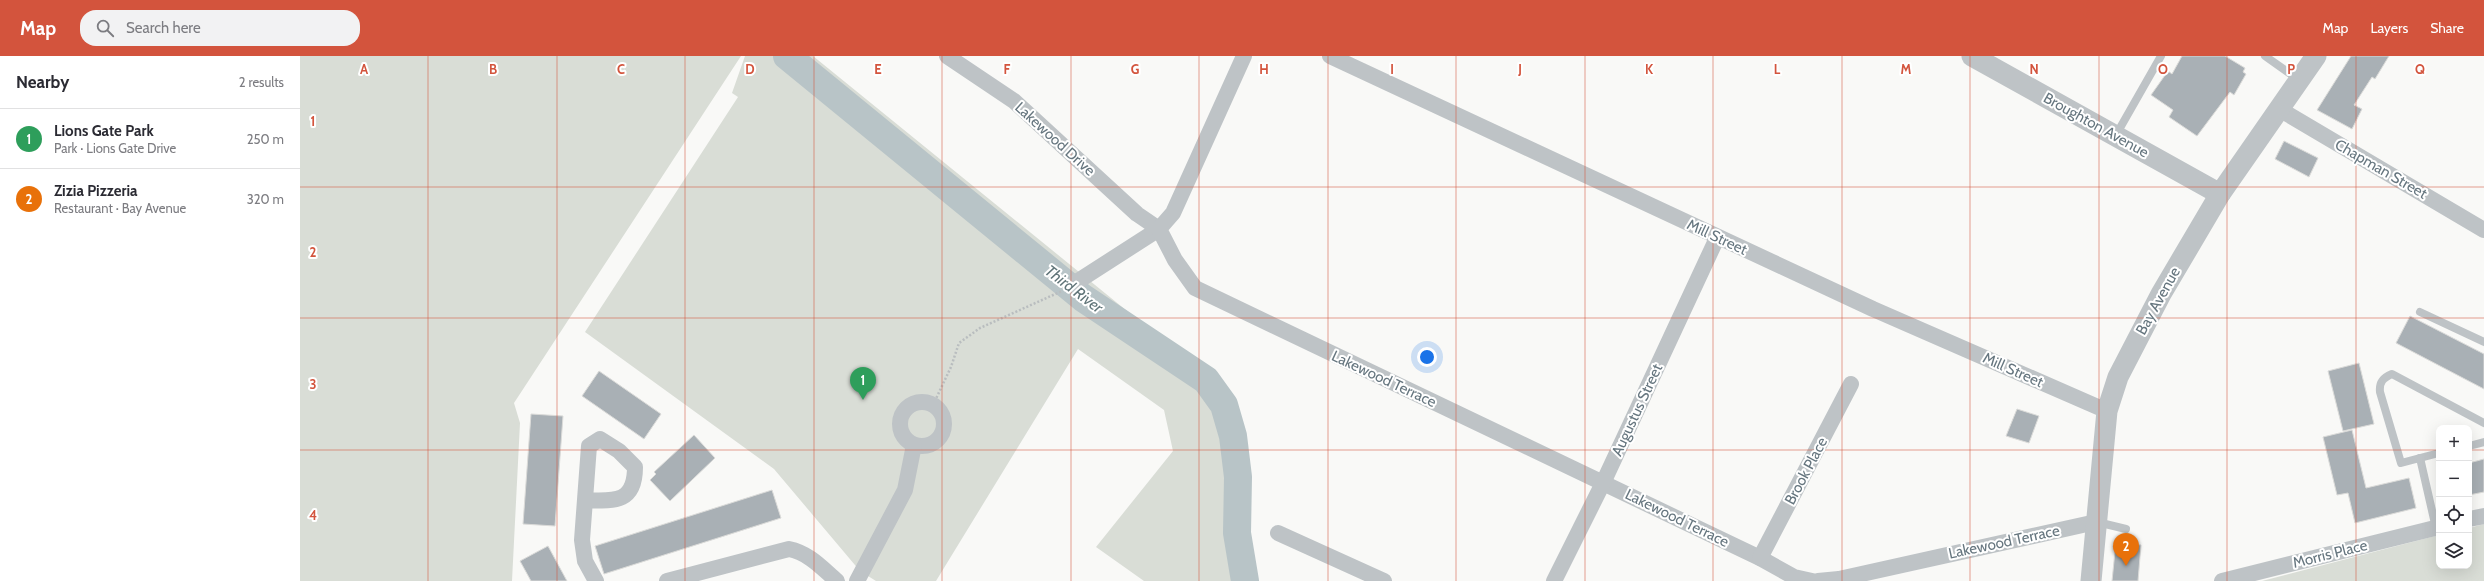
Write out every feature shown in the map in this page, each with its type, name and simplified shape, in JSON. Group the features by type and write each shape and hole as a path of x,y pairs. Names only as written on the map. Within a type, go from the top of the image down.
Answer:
{"street":[{"name":"Lakewood Drive","path":"947,56 1014,101 1137,214 1159,229"},
{"path":"1068,287 1159,229 1173,213 1244,56"},
{"name":"Mill Street","path":"1330,56 1717,238 1873,309 2108,412"},
{"name":"Broughton Avenue","path":"1972,56 2220,194"},
{"name":"Bay Avenue","path":"2091,581 2108,412 2128,356 2189,243 2252,145 2316,56"},
{"name":"Chapman Street","path":"2279,109 2484,230"},
{"name":"Lakewood Terrace","path":"1159,229 1184,275 1195,288 1760,558 1794,577 1812,581"},
{"name":"Augustus Street","path":"1554,581 1603,483 1717,238"},
{"name":"Brook Place","path":"1760,558 1851,384"},
{"path":"919,402 933,405 942,416 943,430 935,442 928,445 914,445 908,441 900,429 902,414 906,408 919,402"},
{"path":"857,581 905,490 914,445"},
{"path":"585,500 582,551 588,569 596,581"},
{"path":"2472,519 2484,516"},
{"name":"Lakewood Terrace","path":"1818,581 1839,579 2096,522"},
{"name":"Morris Place","path":"2222,581 2436,528"},
{"path":"1278,533 1374,579"},
{"path":"667,581 789,549 800,551 807,555 838,581"}],"lane":[{"path":"2115,136 2161,56"},
{"path":"2265,56 2299,80"},
{"path":"2420,312 2484,342"},
{"path":"2436,454 2401,463 2380,392 2380,385 2386,376 2392,374 2484,423"},
{"path":"2472,445 2484,442"},
{"path":"2420,458 2436,519"},
{"path":"2096,522 2126,529"}],"path":[{"path":"933,405 951,367 959,343 980,328 1068,287"}],"shaded area":[{"path":"300,56 741,56 514,403 520,423 512,581 300,581"},
{"path":"745,56 813,56 1233,397 1256,581 1144,581 1096,547 1173,451 1164,410 1078,349 936,581 876,581 860,571 774,469 585,332 738,97 732,93"},
{"path":"2484,524 2484,581 2262,581 2436,536 2436,569 2472,569 2472,527"}],"building":[{"path":"2182,56 2225,56 2245,68 2243,72 2246,74 2234,95 2230,92 2197,136 2169,117 2173,110 2151,95 2168,71 2172,74"},
{"path":"2351,56 2389,56 2375,79 2372,77 2354,105 2362,109 2352,129 2317,110"},
{"path":"2284,141 2318,158 2309,177 2275,159"},
{"path":"2410,316 2484,354 2484,389 2396,343"},
{"path":"2359,363 2374,424 2343,431 2328,371"},
{"path":"599,371 661,414 644,439 582,396"},
{"path":"2017,409 2039,416 2029,443 2006,436"},
{"path":"531,414 563,416 555,526 523,524"},
{"path":"2352,430 2366,488 2409,478 2416,508 2355,523 2348,493 2337,495 2323,437"},
{"path":"694,435 715,458 670,501 650,480 656,474 654,472"},
{"path":"2484,459 2484,492 2472,494 2472,462"},
{"path":"772,490 781,518 604,574 595,546"},
{"path":"2121,543 2141,545 2138,581 2112,581 2115,551 2113,546"},
{"path":"548,546 567,581 531,581 520,561"}],"waterway":[{"name":"Third River","path":"787,56 1083,298 1206,380 1224,405 1233,436 1238,477 1237,533 1245,581"}],"place":[{"name":"Lions Gate Park","path":"863,400"},
{"name":"Zizia Pizzeria","path":"2126,566"}]}
